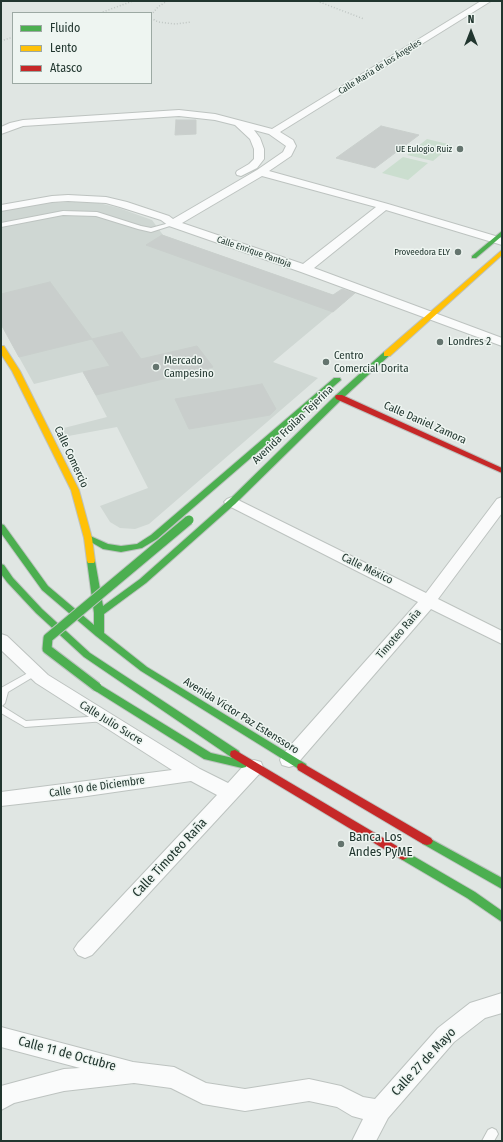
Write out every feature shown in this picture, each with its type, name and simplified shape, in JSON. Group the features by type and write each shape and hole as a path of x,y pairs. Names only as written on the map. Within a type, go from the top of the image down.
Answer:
{"main road":[{"path":"470,261 499,238"},
{"name":"Avenida Froilan Tejerina","path":"98,613 143,581 227,496 502,252"},
{"path":"405,319 420,306"},
{"name":"Calle Comercio","path":"1,348 16,371 75,490 88,538 98,613 98,634"},
{"name":"Avenida Froilan Tejerina","path":"88,538 106,547 121,549 139,546 154,537 279,431 345,372"},
{"name":"Calle Daniel Zamora","path":"339,397 502,471"},
{"path":"227,496 274,446 279,431"},
{"path":"192,517 48,638 47,649 97,687 208,756 254,767"},
{"name":"Avenida Víctor Paz Estenssoro","path":"1,527 46,588 98,634 144,669 289,760 502,884"},
{"path":"1,567 10,580 39,611 86,656 254,767 471,895 502,917"}],"street":[{"name":"Calle María de los Ángeles","path":"273,132 488,1"},
{"path":"1,131 23,123 179,113 215,117 273,132 285,139 291,146 286,154 261,172 169,221"},
{"path":"169,221 253,166 259,159 259,148 255,138 250,131 239,124"},
{"path":"261,172 499,238"},
{"name":"Calle Enrique Pantoja","path":"1,208 52,199 98,199 123,204 305,269 420,306 430,315 502,342"},
{"path":"305,269 384,206"},
{"name":"Calle México","path":"227,496 502,638"},
{"name":"Timoteo Raña","path":"289,760 429,600 502,502"},
{"name":"Calle Julio Sucre","path":"1,640 42,679 103,719 193,774 230,793"},
{"name":"Calle Timoteo Raña","path":"86,949 254,767"},
{"name":"Calle 10 de Diciembre","path":"1,799 80,790 193,774"},
{"name":"Calle 27 de Mayo","path":"364,1141 380,1110 446,1035 478,1010 502,1003"},
{"name":"Calle 11 de Octubre","path":"1,1037 134,1072"},
{"path":"1,1099 9,1094 64,1080 134,1072 174,1078 203,1093 231,1098 245,1100 308,1090 341,1097 360,1108 380,1110"}],"lane":[{"path":"1,225 63,213 97,214 140,228 151,230 169,221"},
{"path":"1,703 4,690 35,672"},
{"path":"1,710 25,724 103,719"}],"path":[{"path":"103,12 133,1"},
{"path":"152,16 158,7 167,1"},
{"path":"317,1 364,19"},
{"path":"152,18 158,22 175,24 191,22"},
{"path":"1,41 12,37"}],"shaded area":[{"name":"Mercado Campesino","path":"45,203 99,203 119,208 152,220 163,235 333,295 339,291 353,295 273,362 318,378 149,524 135,529 120,528 110,522 100,506 148,488 117,427 63,437 60,429 107,417 83,372 34,384 1,325 1,211"}],"green space":[{"path":"427,139 452,145 433,161 407,155"},
{"path":"403,157 428,163 408,180 382,173"}],"building":[{"path":"176,120 196,120 196,134 175,135"},
{"path":"381,126 419,135 375,168 336,158"},
{"path":"162,235 333,295 342,289 355,293 333,312 146,245"},
{"path":"50,282 92,339 19,357 1,324 1,294"},
{"path":"122,332 141,359 197,346 213,367 96,395 83,372 110,366 92,339"},
{"path":"262,384 276,409 270,415 189,429 175,399"}],"traffic: fast":[{"path":"474,257 502,233"},
{"path":"99,634 99,613 143,581 232,502 339,397 387,354"},
{"path":"88,538 106,547 121,549 139,546 154,537 337,380"},
{"path":"97,687 47,649 48,638 189,520"},
{"path":"1,527 45,588 99,634 144,669 302,767"},
{"path":"91,561 99,613"},
{"path":"1,567 10,580 39,611 87,655 235,754"},
{"path":"97,687 208,756 242,764"},
{"path":"427,841 502,884"},
{"path":"403,855 471,895 502,917"}],"traffic: slow":[{"path":"387,354 502,252"},
{"path":"1,348 16,371 75,490 88,538 91,561"}],"traffic: jam":[{"path":"339,397 502,471"},
{"path":"235,754 403,855"},
{"path":"302,767 427,841"}],"place":[{"name":"UE Eulogio Ruiz","path":"460,149"},
{"name":"Proveedora ELY","path":"458,252"},
{"name":"Londres 2","path":"440,342"},
{"name":"Centro Comercial Dorita","path":"326,362"},
{"name":"Mercado Campesino","path":"156,367"},
{"name":"Banca Los Andes PyME","path":"341,844"}]}
